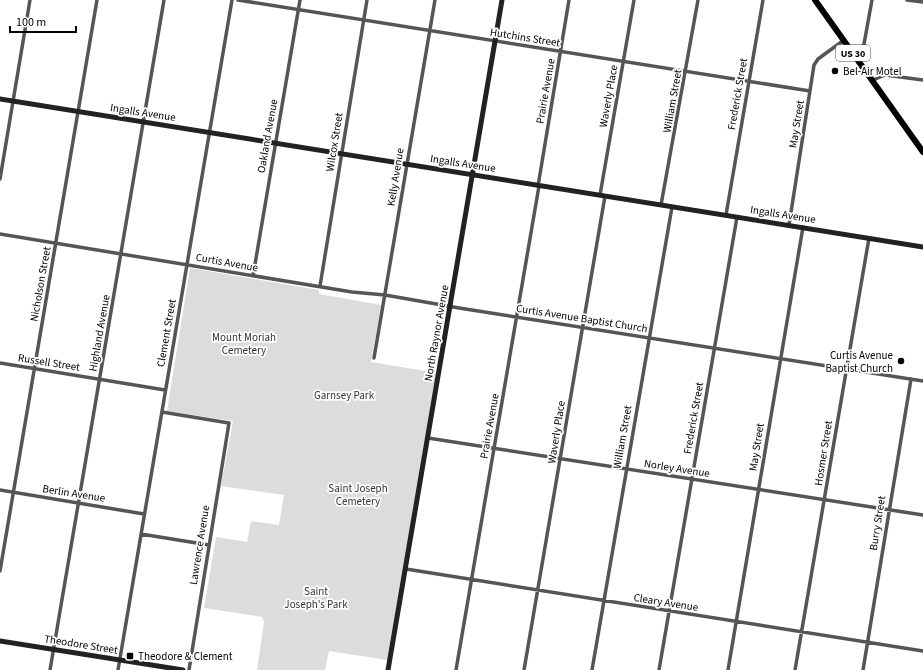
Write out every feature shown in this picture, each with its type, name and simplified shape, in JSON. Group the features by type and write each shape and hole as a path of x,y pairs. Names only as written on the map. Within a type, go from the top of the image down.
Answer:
{"main road":[{"name":"US 30","path":"816,0 923,152"}],"street":[{"path":"0,178 30,0"},
{"name":"Nicholson Street","path":"0,571 97,0"},
{"name":"Highland Avenue","path":"50,670 164,0"},
{"name":"Clement Street","path":"118,670 232,0"},
{"name":"Hutchins Street","path":"238,0 810,91"},
{"name":"Oakland Avenue","path":"254,276 300,0"},
{"name":"Wilcox Street","path":"320,286 367,0"},
{"name":"Kelly Avenue","path":"374,358 435,0"},
{"name":"North Raynor Avenue","path":"388,670 502,0"},
{"name":"Prairie Avenue","path":"456,670 517,317 569,0"},
{"name":"Waverly Place","path":"524,670 561,459 634,0"},
{"name":"William Street","path":"661,205 698,0"},
{"name":"Frederick Street","path":"726,215 762,0"},
{"path":"855,55 864,44 872,0"},
{"path":"907,0 923,2"},
{"name":"May Street","path":"789,225 814,65 818,59 844,40"},
{"path":"873,80 885,75 923,80"},
{"name":"Ingalls Avenue","path":"0,98 923,247"},
{"name":"William Street","path":"592,670 672,207"},
{"name":"Frederick Street","path":"659,670 737,217"},
{"name":"May Street","path":"728,670 803,227"},
{"name":"Curtis Avenue","path":"0,234 352,292 385,295 451,306"},
{"name":"Hosmer Street","path":"795,670 869,238"},
{"name":"Curtis Avenue Baptist Church","path":"451,306 923,381"},
{"name":"Russell Street","path":"0,363 165,390"},
{"name":"Burry Street","path":"863,670 888,510 911,379"},
{"name":"Lawrence Avenue","path":"162,412 229,424 208,545 189,670"},
{"name":"Norley Avenue","path":"428,438 923,515"},
{"name":"Berlin Avenue","path":"0,490 144,514"},
{"path":"141,534 208,545"},
{"name":"Cleary Avenue","path":"406,569 923,652"},
{"name":"Theodore Street","path":"0,641 183,670"}],"green space":[{"path":"190,268 319,290 319,294 381,305 371,362 437,373 387,660 329,651 325,670 257,670 264,622 262,617 204,608 216,537 247,542 251,521 279,525 284,495 221,486 233,421 167,411"}],"place":[{"name":"Bel-Air Motel","path":"835,71"},
{"name":"Curtis Avenue Baptist Church","path":"901,361"},
{"name":"Theodore & Clement","path":"130,656"}],"park label":[{"name":"Mount Moriah Cemetery","path":"244,343"},
{"name":"Garnsey Park","path":"344,395"},
{"name":"Saint Joseph Cemetery","path":"358,494"},
{"name":"Saint Joseph's Park","path":"316,597"}]}
